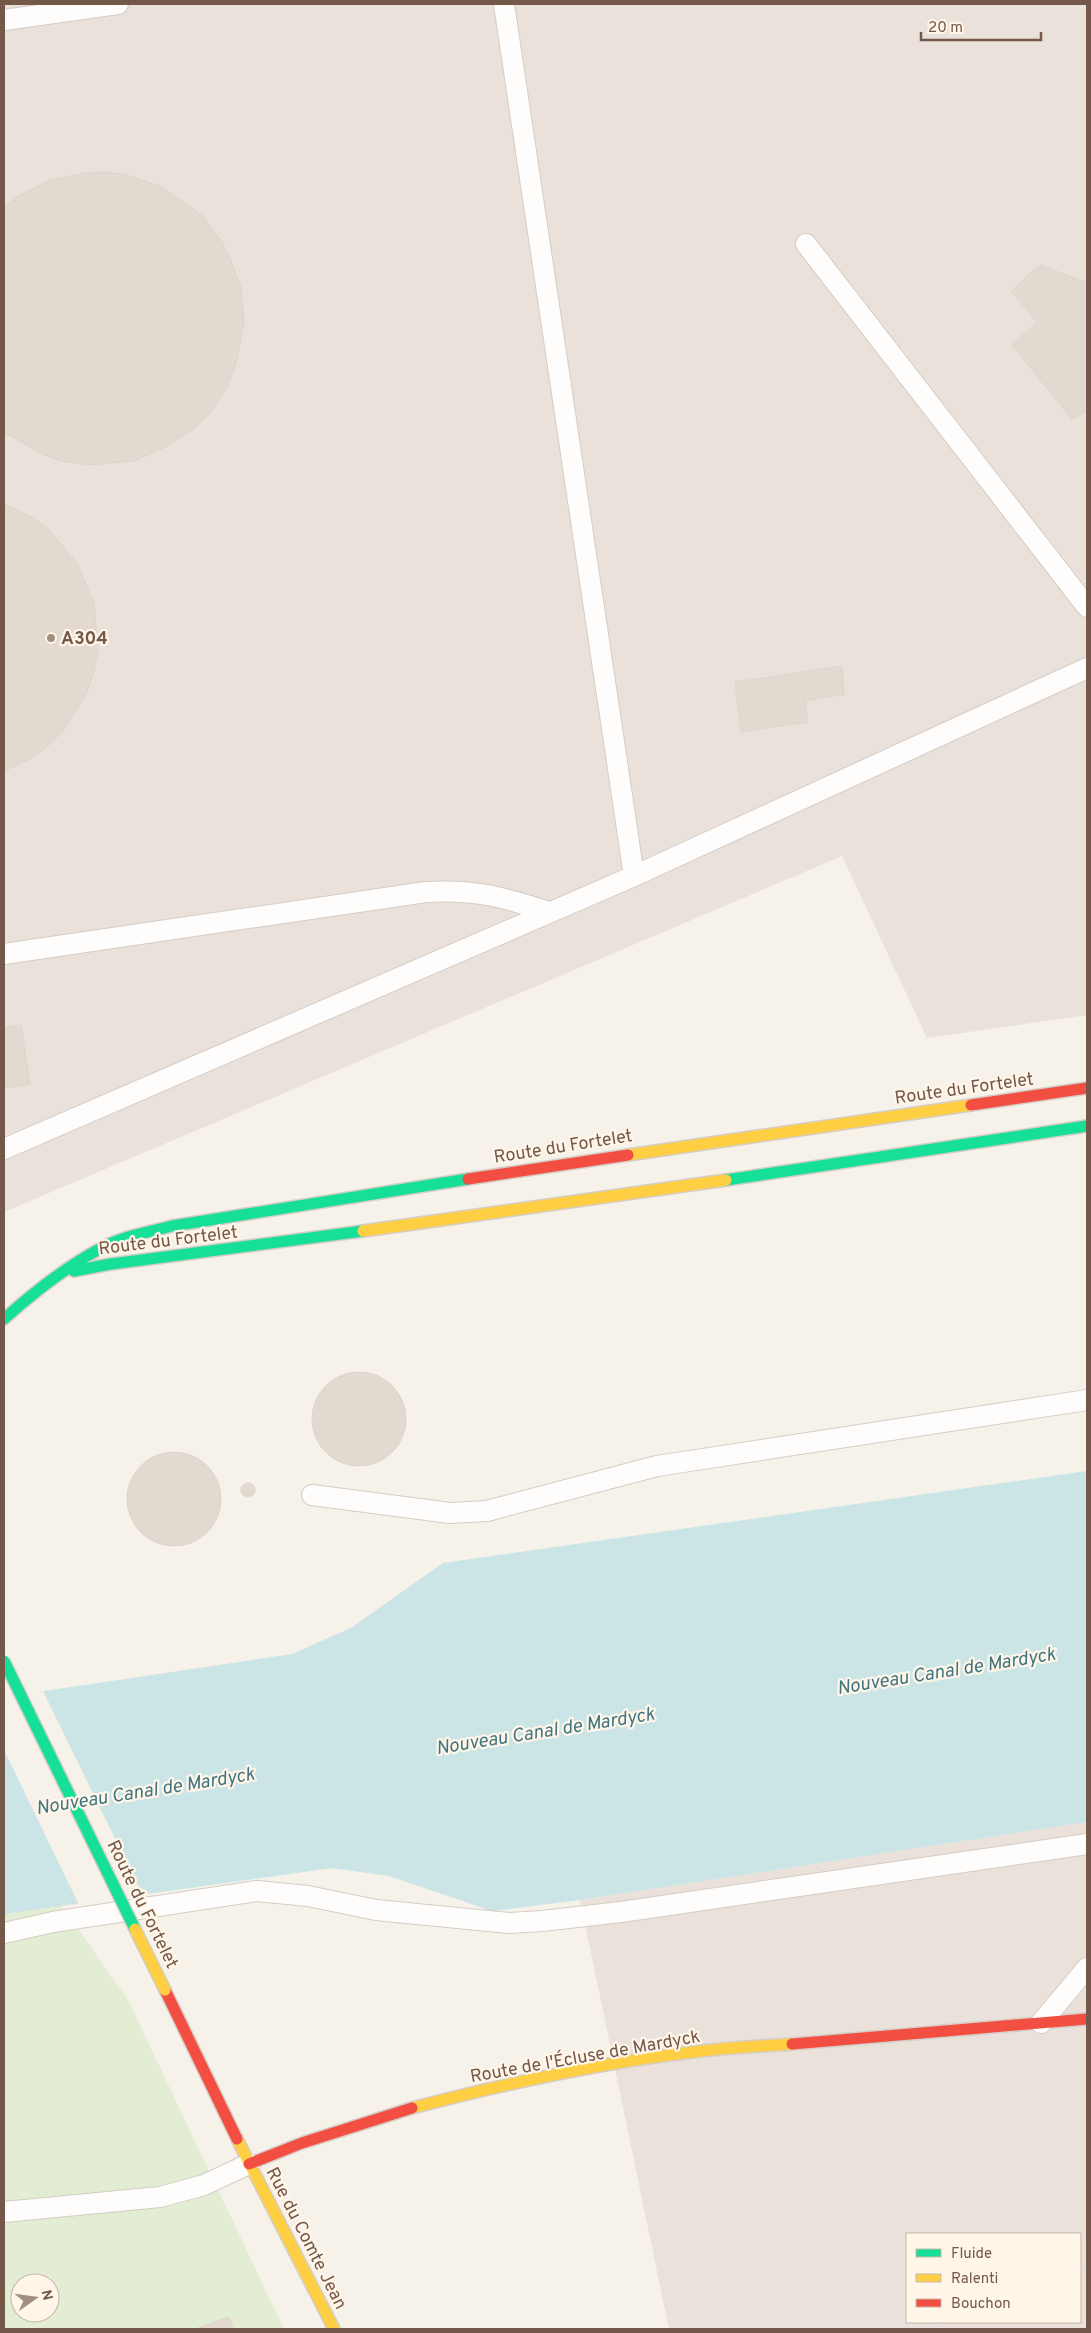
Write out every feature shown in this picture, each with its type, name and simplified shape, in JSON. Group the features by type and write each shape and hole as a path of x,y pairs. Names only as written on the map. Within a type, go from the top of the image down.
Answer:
{"main road":[{"name":"Route du Fortelet","path":"4,1319 18,1304 56,1276 104,1246 125,1238 200,1221 600,1158 1087,1088"},
{"name":"Route du Fortelet","path":"56,1276 111,1264 583,1202 1087,1126"},
{"name":"Route du Fortelet","path":"4,1661 166,1990 249,2164"},
{"name":"Route de l'Écluse de Mardyck","path":"249,2164 314,2136 404,2110 528,2081 645,2059 693,2052 1087,2019"},
{"name":"Rue du Comte Jean","path":"249,2164 334,2329"}],"lane":[{"path":"4,20 118,4"},
{"path":"504,4 634,876"},
{"path":"806,244 1087,607"},
{"path":"4,1149 634,876 1087,668"},
{"path":"4,954 426,892 466,891 486,893 550,912"},
{"path":"312,1495 450,1513 487,1511 657,1466 1087,1400"},
{"path":"4,1933 63,1920 257,1891 308,1896 376,1910 508,1924 621,1912 1087,1844"},
{"path":"1041,2023 1087,1968"},
{"path":"4,2212 160,2197 204,2185 249,2164"}],"shaded area":[{"path":"4,4 1087,4 1087,1015 927,1038 842,856 4,1212"},
{"path":"1087,1822 1087,2329 669,2329 580,1900"}],"green space":[{"path":"61,1905 128,2000 284,2329 4,2329 4,1914"}],"water":[{"name":"Nouveau Canal de Mardyck","path":"1087,1471 1087,1822 580,1900 492,1911 389,1876 332,1868 4,1914 4,1697 292,1654 351,1628 443,1563"}],"pier":[{"path":"43,1691 143,1896 79,1905 4,1750 4,1697"}],"building":[{"path":"105,172 127,175 160,186 202,215 222,242 230,258 241,288 244,323 236,363 228,385 210,413 191,431 163,448 134,461 88,465 60,461 38,452 4,432 4,207 20,195 50,180 87,173"},
{"path":"1040,265 1087,283 1087,412 1072,419 1012,345 1037,322 1011,291"},
{"name":"A304","path":"4,504 30,516 48,529 77,563 94,604 98,649 94,671 87,692 64,730 48,746 30,759 4,771"},
{"path":"842,666 844,694 805,701 808,722 741,732 735,682"},
{"path":"21,1025 30,1084 4,1088 4,1028"},
{"path":"359,1372 377,1376 392,1386 402,1401 406,1419 402,1437 392,1452 377,1462 359,1466 341,1462 326,1452 316,1437 312,1419 316,1401 326,1386 341,1376"},
{"path":"174,1452 192,1455 207,1466 218,1481 221,1499 218,1517 207,1532 192,1543 174,1546 156,1543 141,1532 130,1517 127,1499 130,1481 141,1466 156,1455"},
{"path":"245,1483 251,1483 255,1490 251,1497 245,1497 241,1493 241,1487"},
{"path":"229,2317 233,2329 198,2329 198,2328"}],"railway":[{"path":"1081,2271 1087,2268"},
{"path":"922,2329 940,2323"}],"traffic: fast":[{"path":"726,1180 1087,1126"},
{"path":"4,1319 39,1289 77,1262 111,1243 128,1237 172,1226 468,1179"},
{"path":"74,1271 111,1264 363,1231"},
{"path":"4,1661 135,1929"}],"traffic: slow":[{"path":"628,1155 971,1105"},
{"path":"363,1231 726,1180"},
{"path":"135,1929 165,1990"},
{"path":"412,2108 516,2083 622,2062 742,2047 792,2044"},
{"path":"237,2139 334,2329"}],"traffic: jam":[{"path":"971,1105 1087,1088"},
{"path":"468,1179 628,1155"},
{"path":"165,1990 237,2139"},
{"path":"792,2044 1087,2019"},
{"path":"249,2164 302,2143 412,2108"}],"place":[{"name":"A304","path":"51,638"}]}
